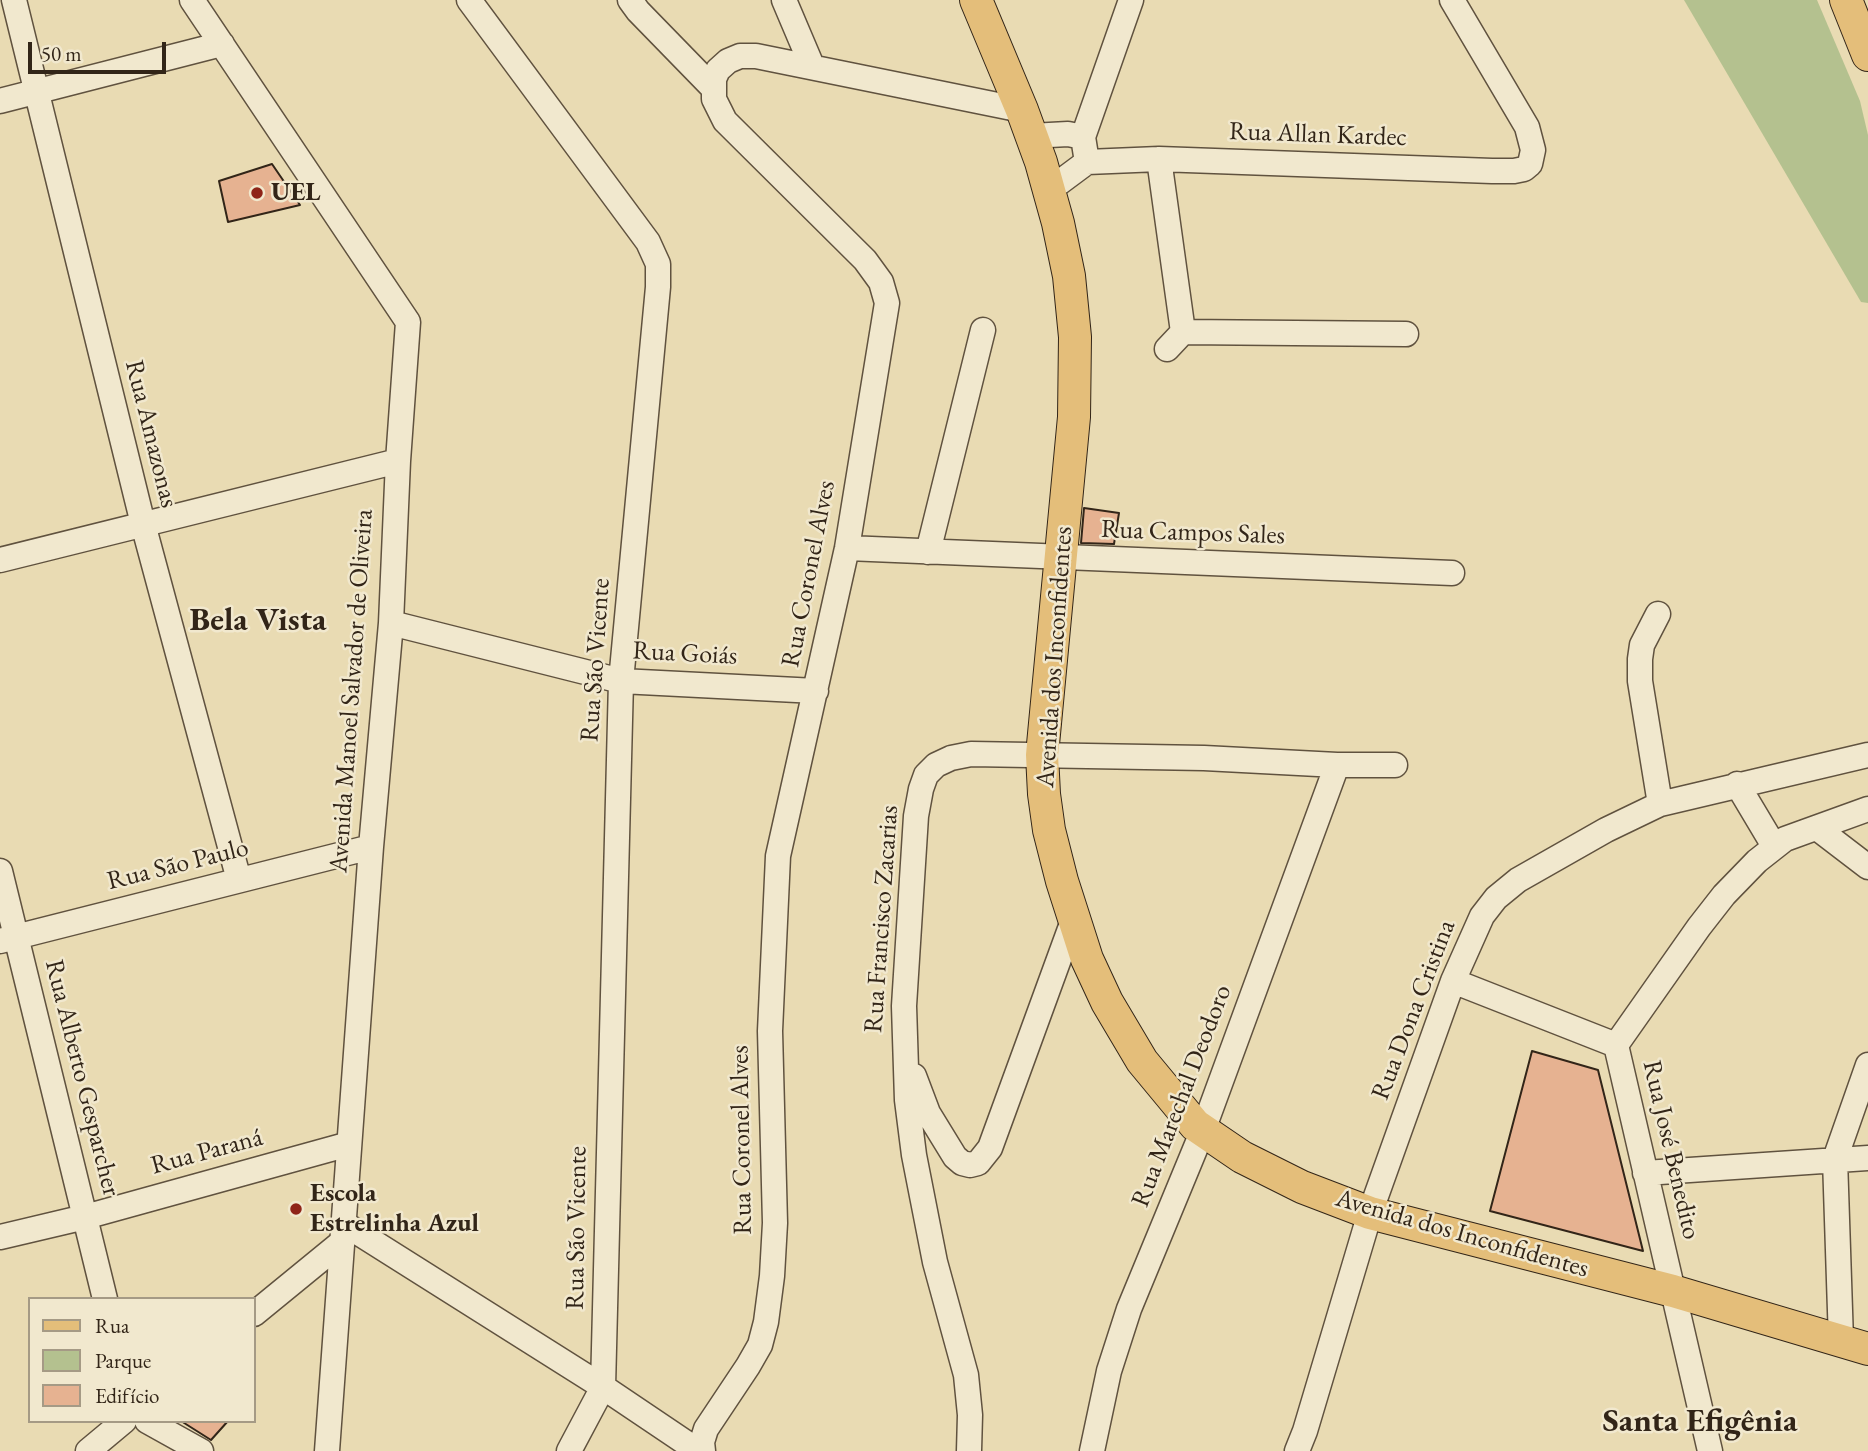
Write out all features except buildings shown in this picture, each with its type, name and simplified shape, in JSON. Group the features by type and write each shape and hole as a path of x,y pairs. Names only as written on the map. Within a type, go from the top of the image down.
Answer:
{"main road":[{"name":"Avenida dos Inconfidentes","path":"976,0 1027,123 1058,223 1069,276 1075,337 1074,417 1042,755 1049,830 1087,959 1107,1002 1142,1061 1195,1125 1242,1157 1302,1187 1370,1213 1673,1292 1854,1345"},
{"path":"1846,0 1868,55"}],"street":[{"name":"Rua Amazonas","path":"14,0 143,524 239,880"},
{"name":"Avenida Manoel Salvador de Oliveira","path":"192,0 408,322 398,461 391,622 370,847 327,1451"},
{"name":"Rua São Vicente","path":"469,0 648,242 658,264 621,681 603,1387"},
{"path":"630,0 713,88"},
{"path":"784,0 811,66"},
{"path":"1048,191 1087,162 1083,137 1131,0"},
{"name":"Rua Allan Kardec","path":"1087,162 1158,159 1514,171 1524,169 1530,164 1533,150 1527,127 1452,0"},
{"path":"0,101 222,44"},
{"path":"713,88 718,70 728,61 740,56 756,56 811,66 1083,137"},
{"name":"Rua Coronel Alves","path":"703,1451 702,1442 706,1429 760,1345 766,1322 775,1223 770,1031 778,856 847,548 887,312 884,287 865,260 725,121 714,99 713,88"},
{"path":"1158,159 1175,341 1406,334"},
{"path":"928,552 982,330"},
{"path":"0,561 398,461"},
{"name":"Rua Campos Sales","path":"847,548 1452,573"},
{"path":"1658,614 1642,645 1640,659 1641,698 1660,804"},
{"name":"Rua Goiás","path":"391,622 621,681 816,691"},
{"name":"Rua Dona Cristina","path":"1297,1451 1370,1213 1453,981 1482,916 1504,889 1606,830 1660,804 1868,755"},
{"name":"Rua Francisco Zacarias","path":"970,1451 966,1375 935,1262 914,1155 907,1100 904,1006 916,816 920,789 926,775 936,765 961,756 1204,758 1337,765 1395,765"},
{"name":"Rua Marechal Deodoro","path":"1092,1451 1109,1371 1129,1310 1203,1130 1337,765"},
{"path":"1737,784 1774,846"},
{"name":"Rua José Benedito","path":"1710,1451 1616,1045 1724,895 1774,846 1785,839 1868,809"},
{"path":"1817,828 1868,867"},
{"name":"Rua São Paulo","path":"8,939 370,847"},
{"name":"Rua Alberto Gesparcher","path":"0,871 8,939 105,1297"},
{"path":"904,1049 928,1113 942,1139 962,1163 978,1163 984,1159 1074,918"},
{"path":"1453,981 1616,1045"},
{"path":"1854,1345 1835,1159 1868,1065"},
{"name":"Rua Paraná","path":"0,1237 85,1217 349,1144"},
{"path":"1645,1173 1868,1158"},
{"path":"256,1312 343,1232 603,1387 698,1451"},
{"path":"569,1451 603,1387"},
{"path":"88,1451 122,1423"},
{"path":"151,1423 201,1451"}],"green space":[{"path":"1684,0 1817,0 1860,101 1868,135 1868,303 1861,302"}],"place":[{"name":"UEL","path":"257,193"},
{"name":"Escola Estrelinha Azul","path":"296,1209"}],"district":[{"name":"Bela Vista","path":"258,621"},
{"name":"Santa Efigênia","path":"1700,1422"}]}
